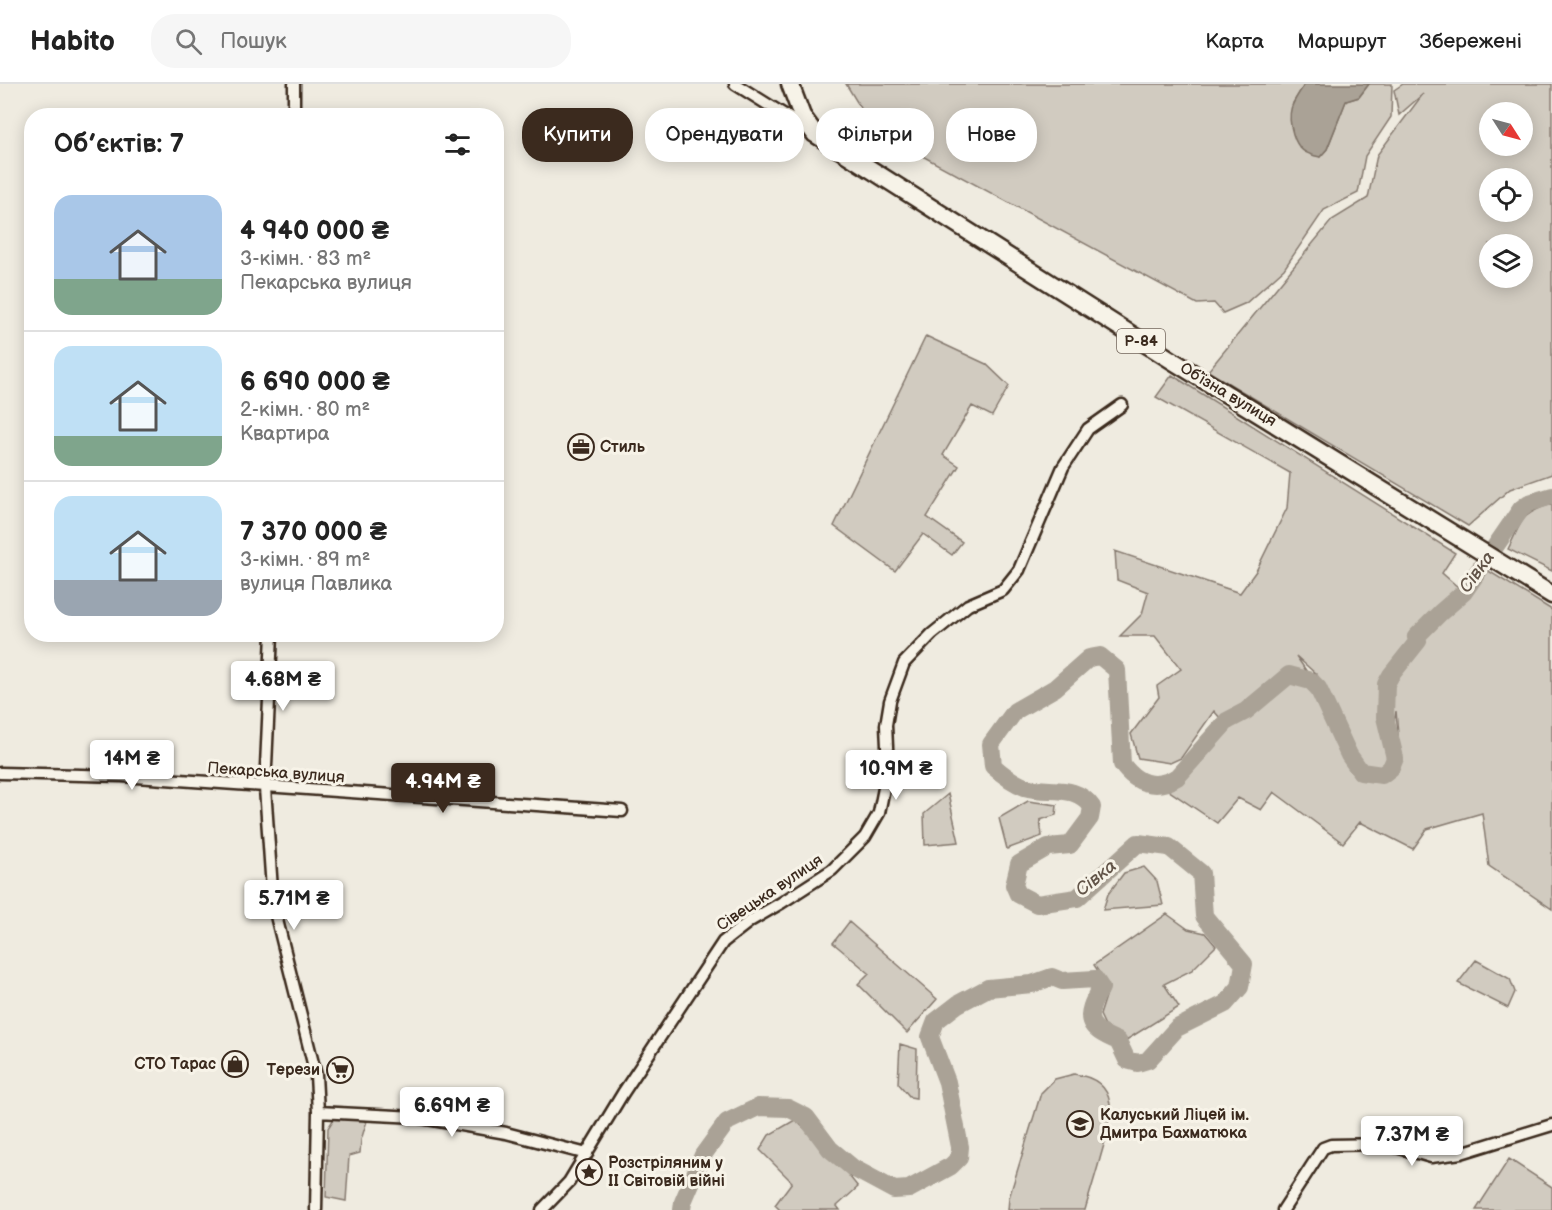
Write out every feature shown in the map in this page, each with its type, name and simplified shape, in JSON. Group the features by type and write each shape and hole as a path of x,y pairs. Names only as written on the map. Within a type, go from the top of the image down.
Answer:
{"main road":[{"name":"Обʼїзна вулиця","path":"790,84 802,116 815,134 1163,355 1552,595"}],"street":[{"path":"294,84 294,108"},
{"name":"Обʼїзна вулиця","path":"735,84 815,134"},
{"name":"Сівецька вулиця","path":"542,1210 569,1182 723,942 750,921 832,870 865,837 879,813 888,768 886,725 890,701 904,663 932,634 968,604 1004,590 1019,570 1063,467 1088,429 1122,405"},
{"path":"272,642 265,788 273,904 316,1075 318,1112 315,1210"},
{"name":"Пекарська вулиця","path":"0,773 122,776 265,788 622,811"},
{"path":"318,1112 416,1117 506,1132 587,1154"},
{"path":"1283,1210 1323,1148 1331,1145 1386,1144 1431,1157 1461,1153 1552,1125"}],"shaded area":[{"path":"846,84 1305,84 1293,103 1320,157 1327,149 1346,101 1359,97 1369,84 1392,84 1391,117 1365,156 1358,193 1324,210 1284,269 1246,303 1223,313 1214,303 1197,304 933,162 934,108 861,108"},
{"path":"1305,84 1369,84 1359,97 1346,101 1327,149 1320,157 1306,153 1300,148 1291,126 1290,113"},
{"path":"1403,84 1552,84 1552,474 1510,489 1468,526 1208,371 1332,220 1368,198 1377,155 1423,94 1399,115 1394,90"},
{"path":"926,336 986,364 1009,386 992,416 972,406 943,455 959,466 927,517 962,542 952,555 923,534 895,571 834,526"},
{"path":"1172,375 1455,553 1442,573 1459,588 1426,620 1433,627 1467,596 1487,570 1552,610 1552,909 1489,866 1482,813 1427,829 1413,849 1360,822 1343,843 1274,792 1261,810 1238,798 1217,823 1168,790 1229,726 1247,715 1290,680 1309,687 1356,774 1383,782 1400,758 1396,711 1389,756 1381,768 1364,768 1317,675 1296,656 1307,672 1290,671 1243,708 1221,719 1214,711 1181,758 1170,763 1138,758 1131,734 1159,697 1157,686 1181,669 1155,636 1120,636 1142,614 1148,592 1117,580 1115,551 1240,593 1256,571 1287,508 1290,473 1156,397"},
{"path":"1552,504 1552,571 1508,549 1523,519 1533,511"},
{"path":"948,794 959,842 925,845 924,814"},
{"path":"1028,801 1057,805 1056,815 1040,820 1042,836 1007,849 999,818"},
{"path":"1144,867 1157,881 1163,905 1103,910 1108,894 1124,873"},
{"path":"1167,914 1188,929 1205,933 1216,946 1192,970 1164,984 1179,1007 1123,1042 1108,1032 1100,1015 1109,987 1094,965"},
{"path":"849,922 937,999 907,1033 858,984 869,973 833,943"},
{"path":"1476,960 1510,979 1515,992 1508,1008 1458,983"},
{"path":"900,1044 917,1049 916,1098 910,1097 898,1083"},
{"name":"Калуський Ліцей ім. Дмитра Бахматюка","path":"1074,1074 1090,1078 1101,1085 1110,1104 1108,1129 1085,1210 1008,1210 1009,1198 1041,1093 1055,1079"},
{"path":"335,1117 367,1121 361,1140 360,1153 349,1156 346,1201 326,1197 328,1128"},
{"path":"795,1120 844,1169 858,1187 837,1206 840,1210 780,1210 775,1205 792,1182 760,1150 769,1135"},
{"path":"1509,1159 1552,1187 1552,1210 1476,1210"}],"waterway":[{"name":"Сівка","path":"682,1210 683,1202 703,1155 727,1122 758,1107 788,1108 806,1117 830,1149 853,1168 894,1190 909,1189 951,1166 959,1158 960,1147 947,1082 930,1037 936,1021 958,1004 988,988 1032,984 1052,977 1062,981 1095,979 1101,988 1092,1007 1091,1021 1099,1031 1118,1041 1127,1060 1138,1063 1148,1060 1177,1028 1225,1004 1240,987 1244,964 1204,916 1201,873 1169,847 1138,843 1077,898 1037,904 1018,894 1014,885 1019,864 1048,847 1070,845 1090,818 1092,807 1086,800 1070,792 1034,789 1012,781 993,766 991,744 1015,711 1055,688 1089,658 1100,656 1117,670 1122,764 1134,776 1147,783 1162,783 1177,777 1227,721 1246,711 1289,675 1311,681 1318,688 1349,755 1361,772 1382,775 1391,768 1395,758 1385,717 1386,684 1391,675 1418,641 1416,637 1464,592 1521,509 1529,503 1552,496"}],"place":[{"name":"Стиль","path":"581,447"},
{"name":"СТО Тарас","path":"235,1064"},
{"name":"Терези","path":"340,1070"},
{"name":"Калуський Ліцей ім. Дмитра Бахматюка","path":"1080,1124"},
{"name":"Розстріляним у II Світовій війні","path":"589,1172"}]}
